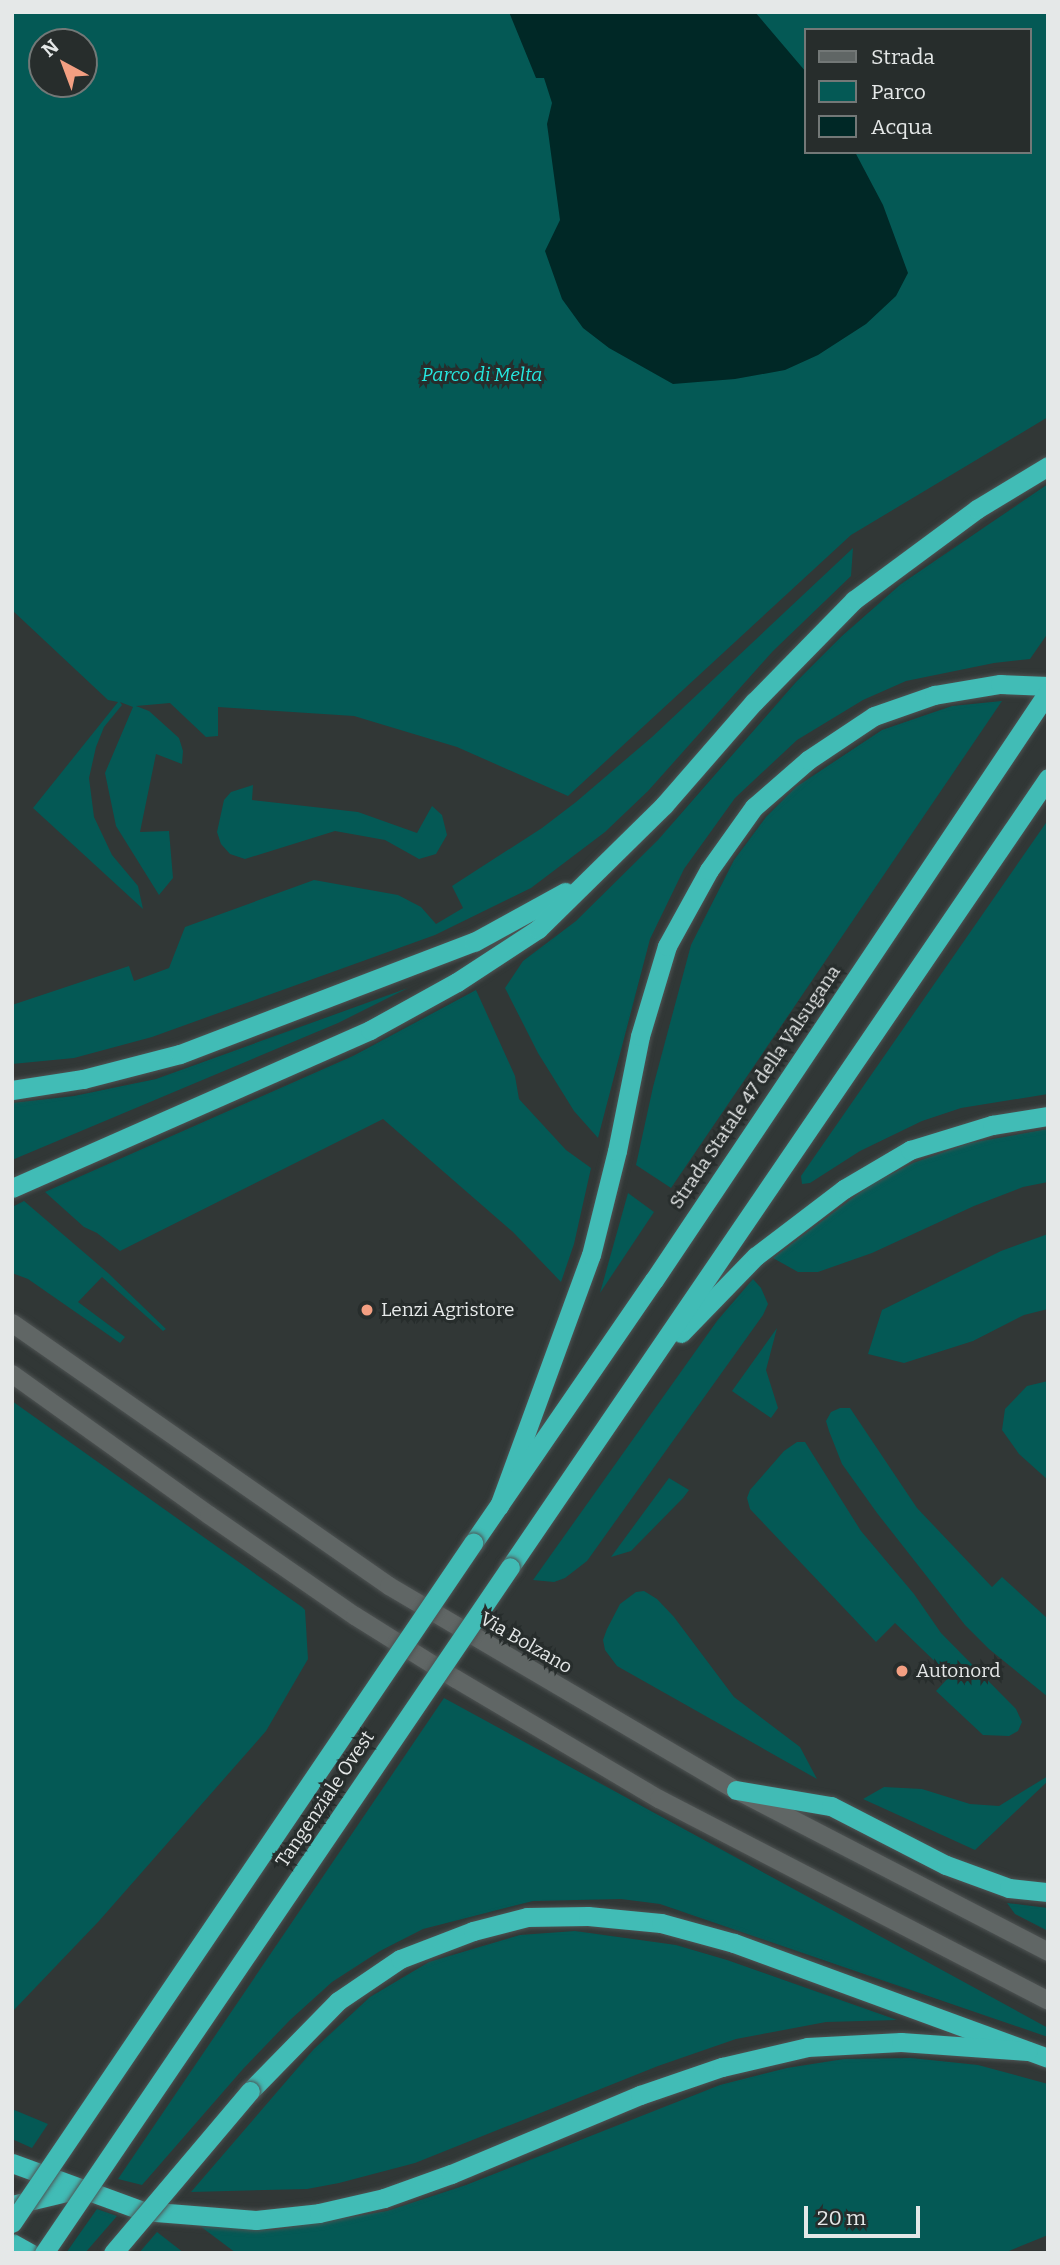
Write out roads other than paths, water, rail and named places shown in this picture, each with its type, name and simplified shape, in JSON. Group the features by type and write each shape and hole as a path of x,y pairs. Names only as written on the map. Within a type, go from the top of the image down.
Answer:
{"highway":[{"path":"12,1188 49,1169 370,1030 457,982 538,929 664,805 754,702 854,600 977,509 1048,466"},
{"path":"499,1506 590,1255 617,1151 640,1036 667,946 709,870 754,807 808,760 874,716 934,695 1000,684 1048,686"},
{"name":"Strada Statale 47 della Valsugana","path":"499,1506 1048,692"},
{"path":"644,1371 1048,778"},
{"path":"12,1090 83,1079 180,1054 474,942 593,876"},
{"path":"644,1371 756,1256 844,1189 910,1150 992,1125 1048,1116"},
{"name":"Tangenziale Ovest","path":"44,2253 644,1371"},
{"name":"Tangenziale Ovest","path":"12,2223 499,1506"},
{"path":"736,1790 831,1806 946,1865 1009,1888 1048,1892"},
{"path":"113,2253 250,2091 338,2001 400,1959 473,1931 527,1917 588,1916 661,1923 734,1944 1048,2058"},
{"path":"12,2163 143,2211 256,2220 319,2213 384,2198 451,2174 640,2095 722,2067 807,2048 901,2042 1028,2051"},
{"path":"12,2205 81,2189"},
{"path":"12,2243 30,2253"}],"main road":[{"name":"Via Bolzano","path":"12,1322 389,1586 736,1790 1048,1952"},
{"path":"12,1374 310,1585 456,1679 659,1799 1048,2001"}],"water":[{"path":"509,12 755,12 804,70 804,154 856,154 883,205 908,273 896,296 866,324 818,355 785,370 735,379 673,384 609,348 583,328 562,299 545,251 560,220 547,124 552,103 544,78 536,78"}],"place":[{"name":"Lenzi Agristore","path":"367,1310"},
{"name":"Autonord","path":"902,1671"}],"park label":[{"name":"Parco di Melta","path":"482,375"}]}
